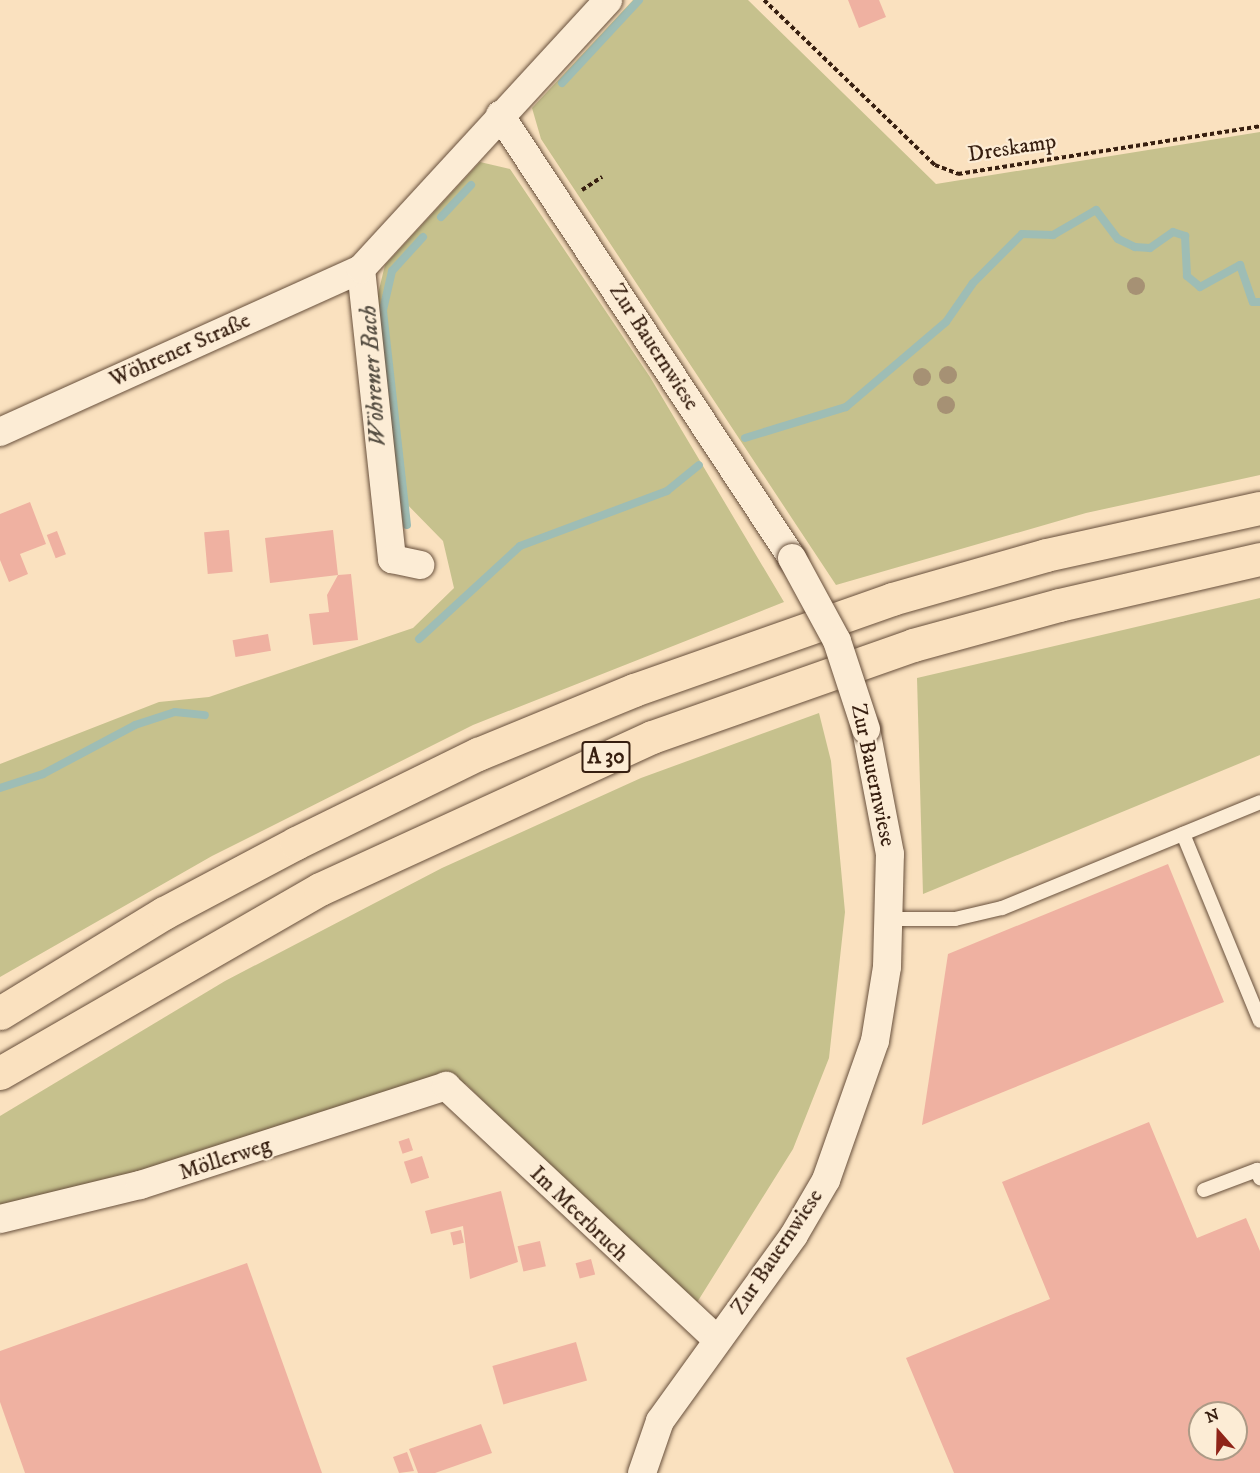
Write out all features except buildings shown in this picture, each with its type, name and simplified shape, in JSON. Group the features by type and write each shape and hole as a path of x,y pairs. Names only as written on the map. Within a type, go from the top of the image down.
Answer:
{"highway":[{"name":"A 30","path":"0,1013 164,913 296,843 478,754 634,690 892,599 1046,555 1260,508"},
{"name":"A 30","path":"0,1073 320,889 652,737 913,645 1059,605 1260,559"}],"street":[{"name":"Wöhrener Straße","path":"0,432 361,269 608,0"},
{"name":"Zur Bauernwiese","path":"500,115 792,558 837,641 866,729 885,811 891,918 875,1041 826,1180 794,1235 716,1339 660,1421 642,1473"},
{"path":"361,269 392,560 420,565"},
{"name":"Im Meerbruch","path":"446,1086 716,1339"},
{"name":"Möllerweg","path":"0,1219 140,1185 446,1086"}],"lane":[{"path":"891,918 955,919 1002,908 1260,802"},
{"path":"1183,834 1260,1021"},
{"path":"1204,1190 1257,1170 1260,1178"}],"path":[{"name":"Dreskamp","path":"764,0 935,165 958,174 1260,126"}],"shaded area":[{"path":"633,0 748,0 936,184 1260,132 1260,475 1086,513 836,585 541,139 532,108"},
{"path":"480,162 510,169 650,377 784,602 473,725 212,856 0,977 0,764 159,702 209,697 413,628 454,588 443,541 397,494 375,306 385,265"},
{"path":"1260,598 1260,755 923,894 917,678"},
{"path":"819,713 831,761 845,912 829,1058 793,1149 696,1304 606,1224 466,1084 0,1227 0,1116 225,981 442,868 641,778"}],"waterway":[{"name":"Wöhrener Bach","path":"562,83 639,0"},
{"name":"Wöhrener Bach","path":"441,217 471,185"},
{"path":"745,438 846,407 946,322 973,283 1022,234 1053,235 1096,210 1118,239 1135,247 1150,248 1173,232 1185,236 1187,276 1200,287 1240,265 1253,302 1260,302"},
{"name":"Wöhrener Bach","path":"407,525 383,310 392,271 423,237"},
{"path":"419,639 520,546 667,491 699,465"},
{"path":"0,788 43,774 135,725 175,712 205,715"}]}
